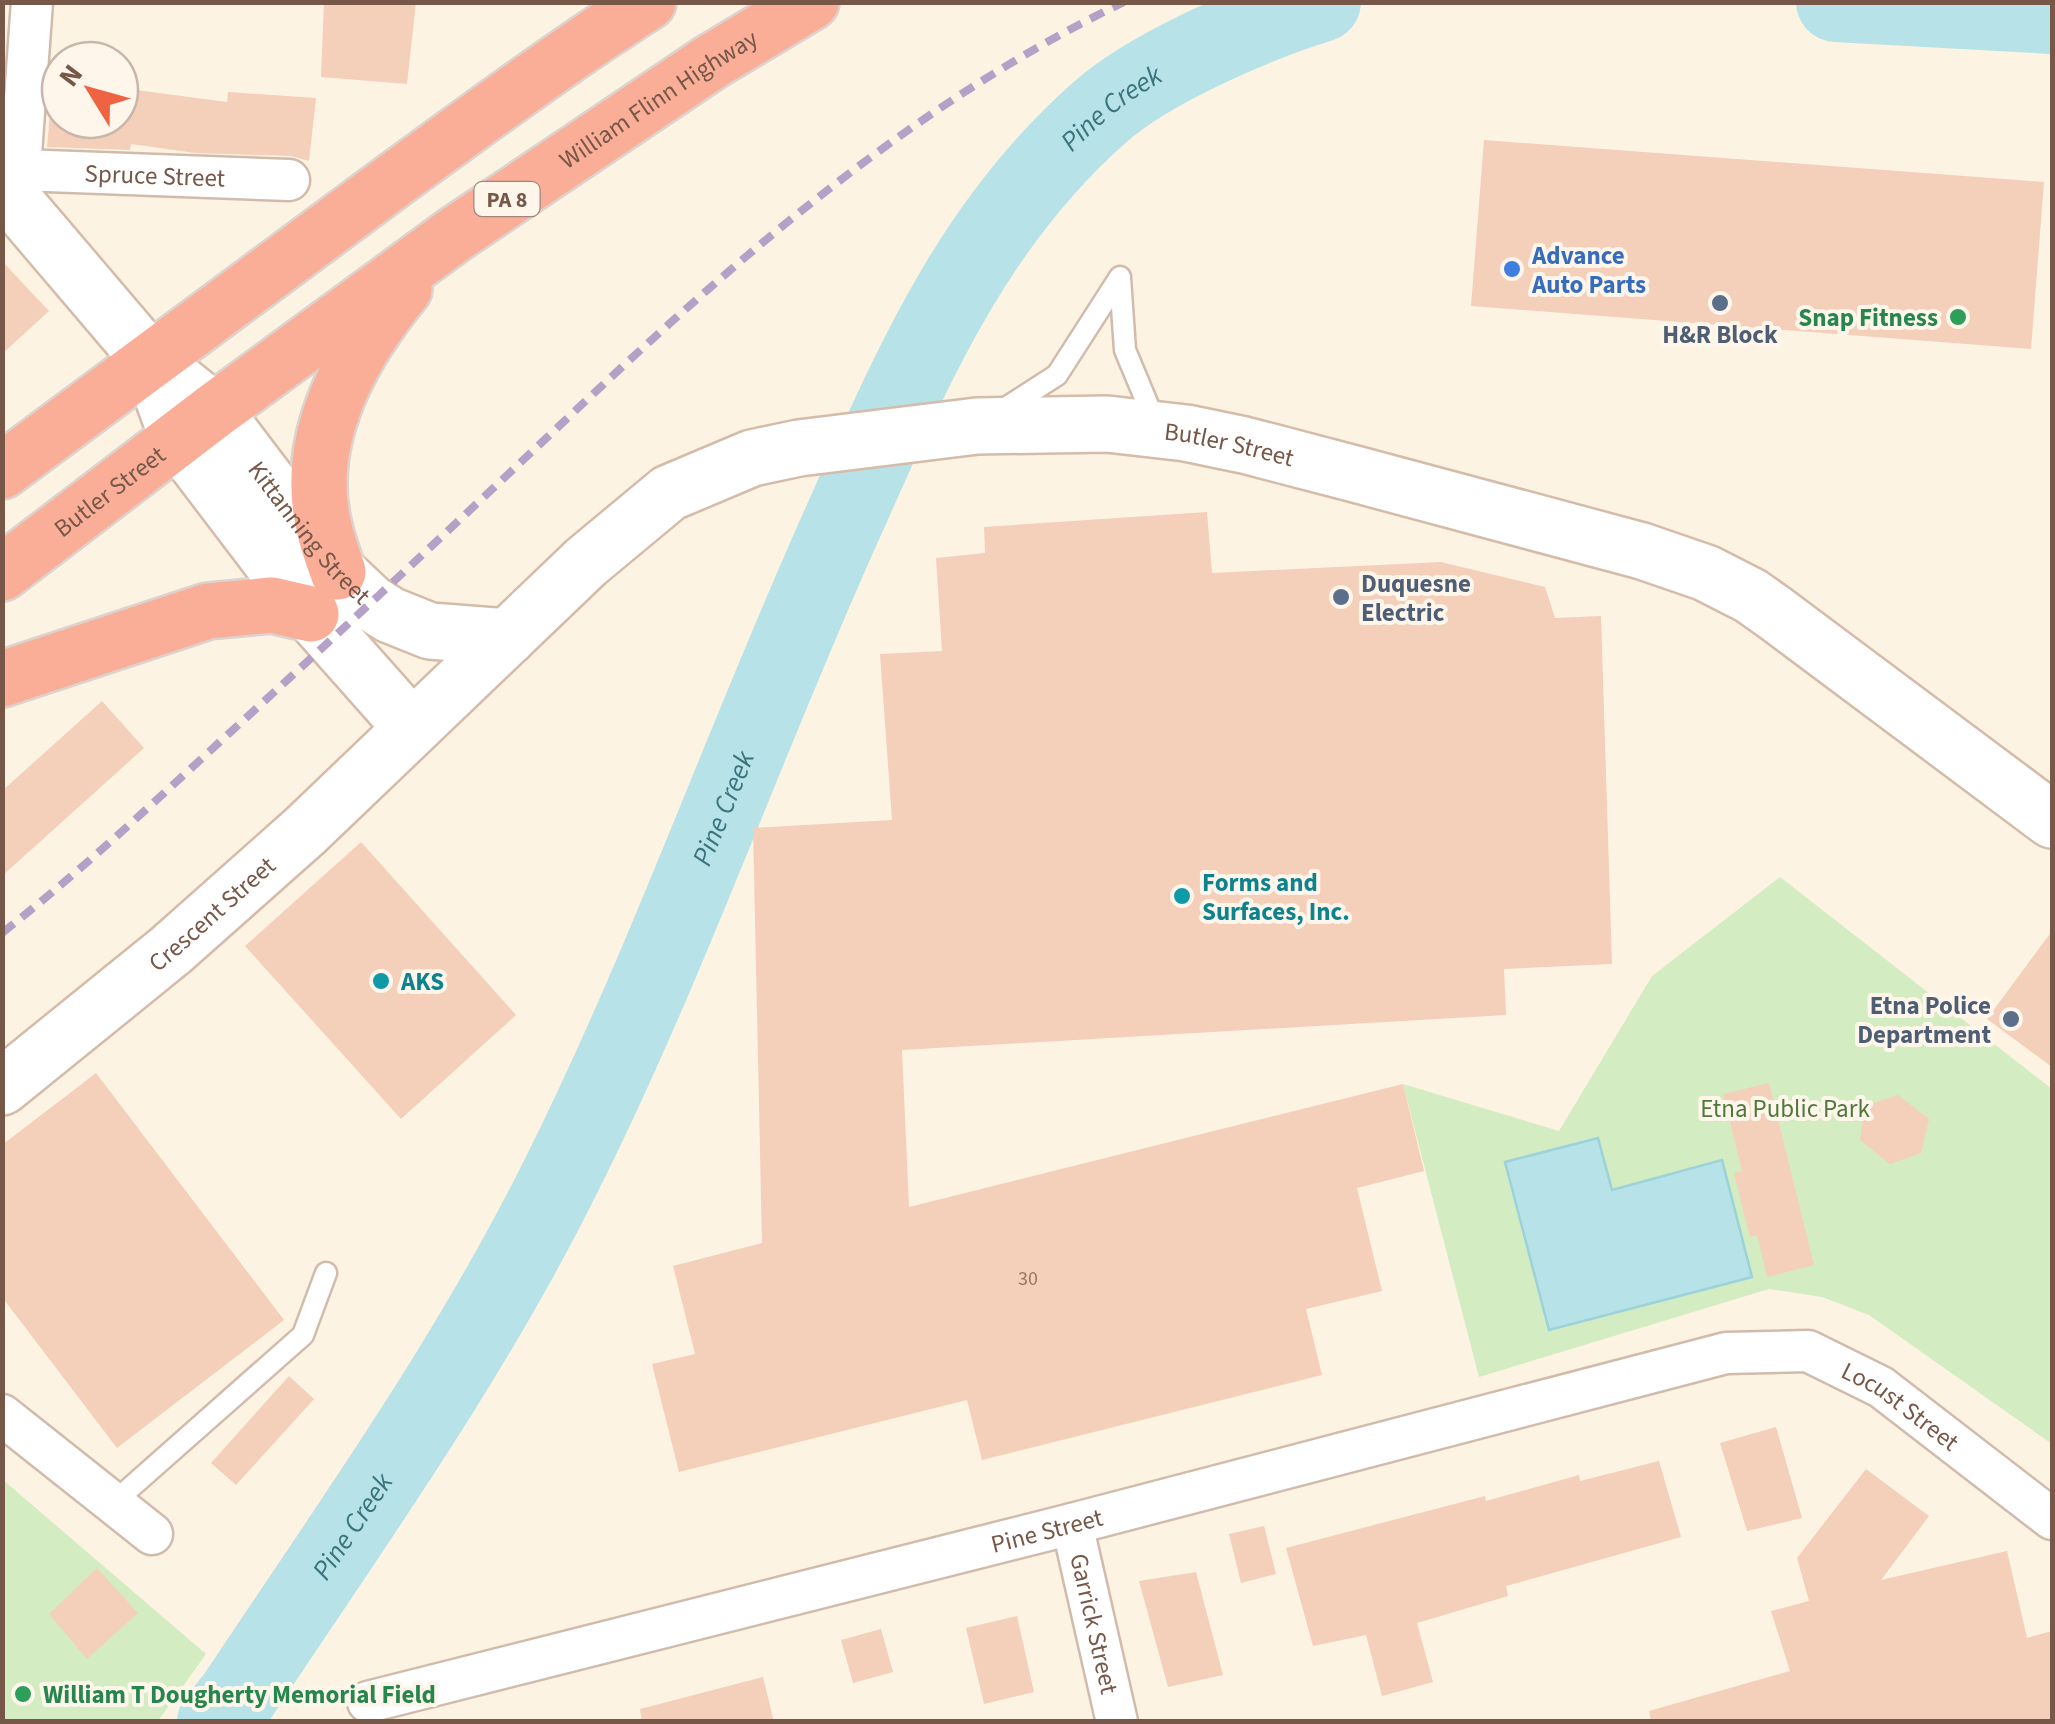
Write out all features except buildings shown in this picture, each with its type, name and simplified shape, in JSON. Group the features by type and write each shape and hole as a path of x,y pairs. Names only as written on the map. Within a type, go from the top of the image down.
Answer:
{"highway":[{"path":"2,471 526,85 648,2"},
{"name":"William Flinn Highway","path":"196,425 454,235 711,62 811,2"},
{"path":"2,679 208,611 272,605 324,593 319,495 322,443 334,403 345,377 388,310 454,235"},
{"name":"Butler Street","path":"2,572 196,425"}],"street":[{"path":"13,191 32,2"},
{"name":"Spruce Street","path":"13,191 289,180"},
{"name":"Kittanning Street","path":"13,191 150,359 324,593 412,728"},
{"name":"Butler Street","path":"412,728 586,562 669,493 752,458 799,448 974,427 1088,424 1158,429 1244,444 1642,552 1706,574 1776,613 2052,820"},
{"name":"Kittanning Street","path":"324,593 371,603 414,626 456,635 508,637"},
{"name":"Crescent Street","path":"2,1086 210,916 412,728"},
{"name":"Locust Street","path":"1726,1352 1808,1351 1881,1386 2052,1519"},
{"name":"Pine Street","path":"368,1702 1072,1524 1726,1352"},
{"path":"2,1415 152,1534"},
{"name":"Garrick Street","path":"1072,1524 1117,1722"}],"lane":[{"path":"974,427 1057,375 1120,277 1125,350 1158,429"},
{"path":"113,1503 303,1335 326,1273"}],"green space":[{"name":"Etna Public Park","path":"1780,877 2052,1089 2052,1444 1869,1315 1822,1297 1769,1289 1479,1377 1403,1084 1559,1131 1652,976"},
{"path":"2,1479 206,1654 158,1721 3,1721"}],"water":[{"path":"1598,1138 1612,1190 1722,1160 1752,1277 1549,1330 1505,1162"}],"waterway":[{"name":"Pine Creek","path":"217,1722 407,1442 525,1246 636,1016 868,465 920,356 980,252 1054,157 1120,96 1204,48 1321,2"},
{"name":"Pine Creek","path":"1836,2 2052,14"}],"railway":[{"path":"2,933 143,813 622,367 755,249 824,193 968,90 1045,43 1124,2"}],"place":[{"name":"Advance Auto Parts","path":"1512,269"},
{"name":"H&R Block","path":"1720,303"},
{"name":"Snap Fitness","path":"1958,317"},
{"name":"Duquesne Electric","path":"1341,597"},
{"name":"Forms and Surfaces, Inc.","path":"1182,896"},
{"name":"AKS","path":"381,981"},
{"name":"Etna Police Department","path":"2011,1019"},
{"name":"William T Dougherty Memorial Field","path":"23,1694"}]}
